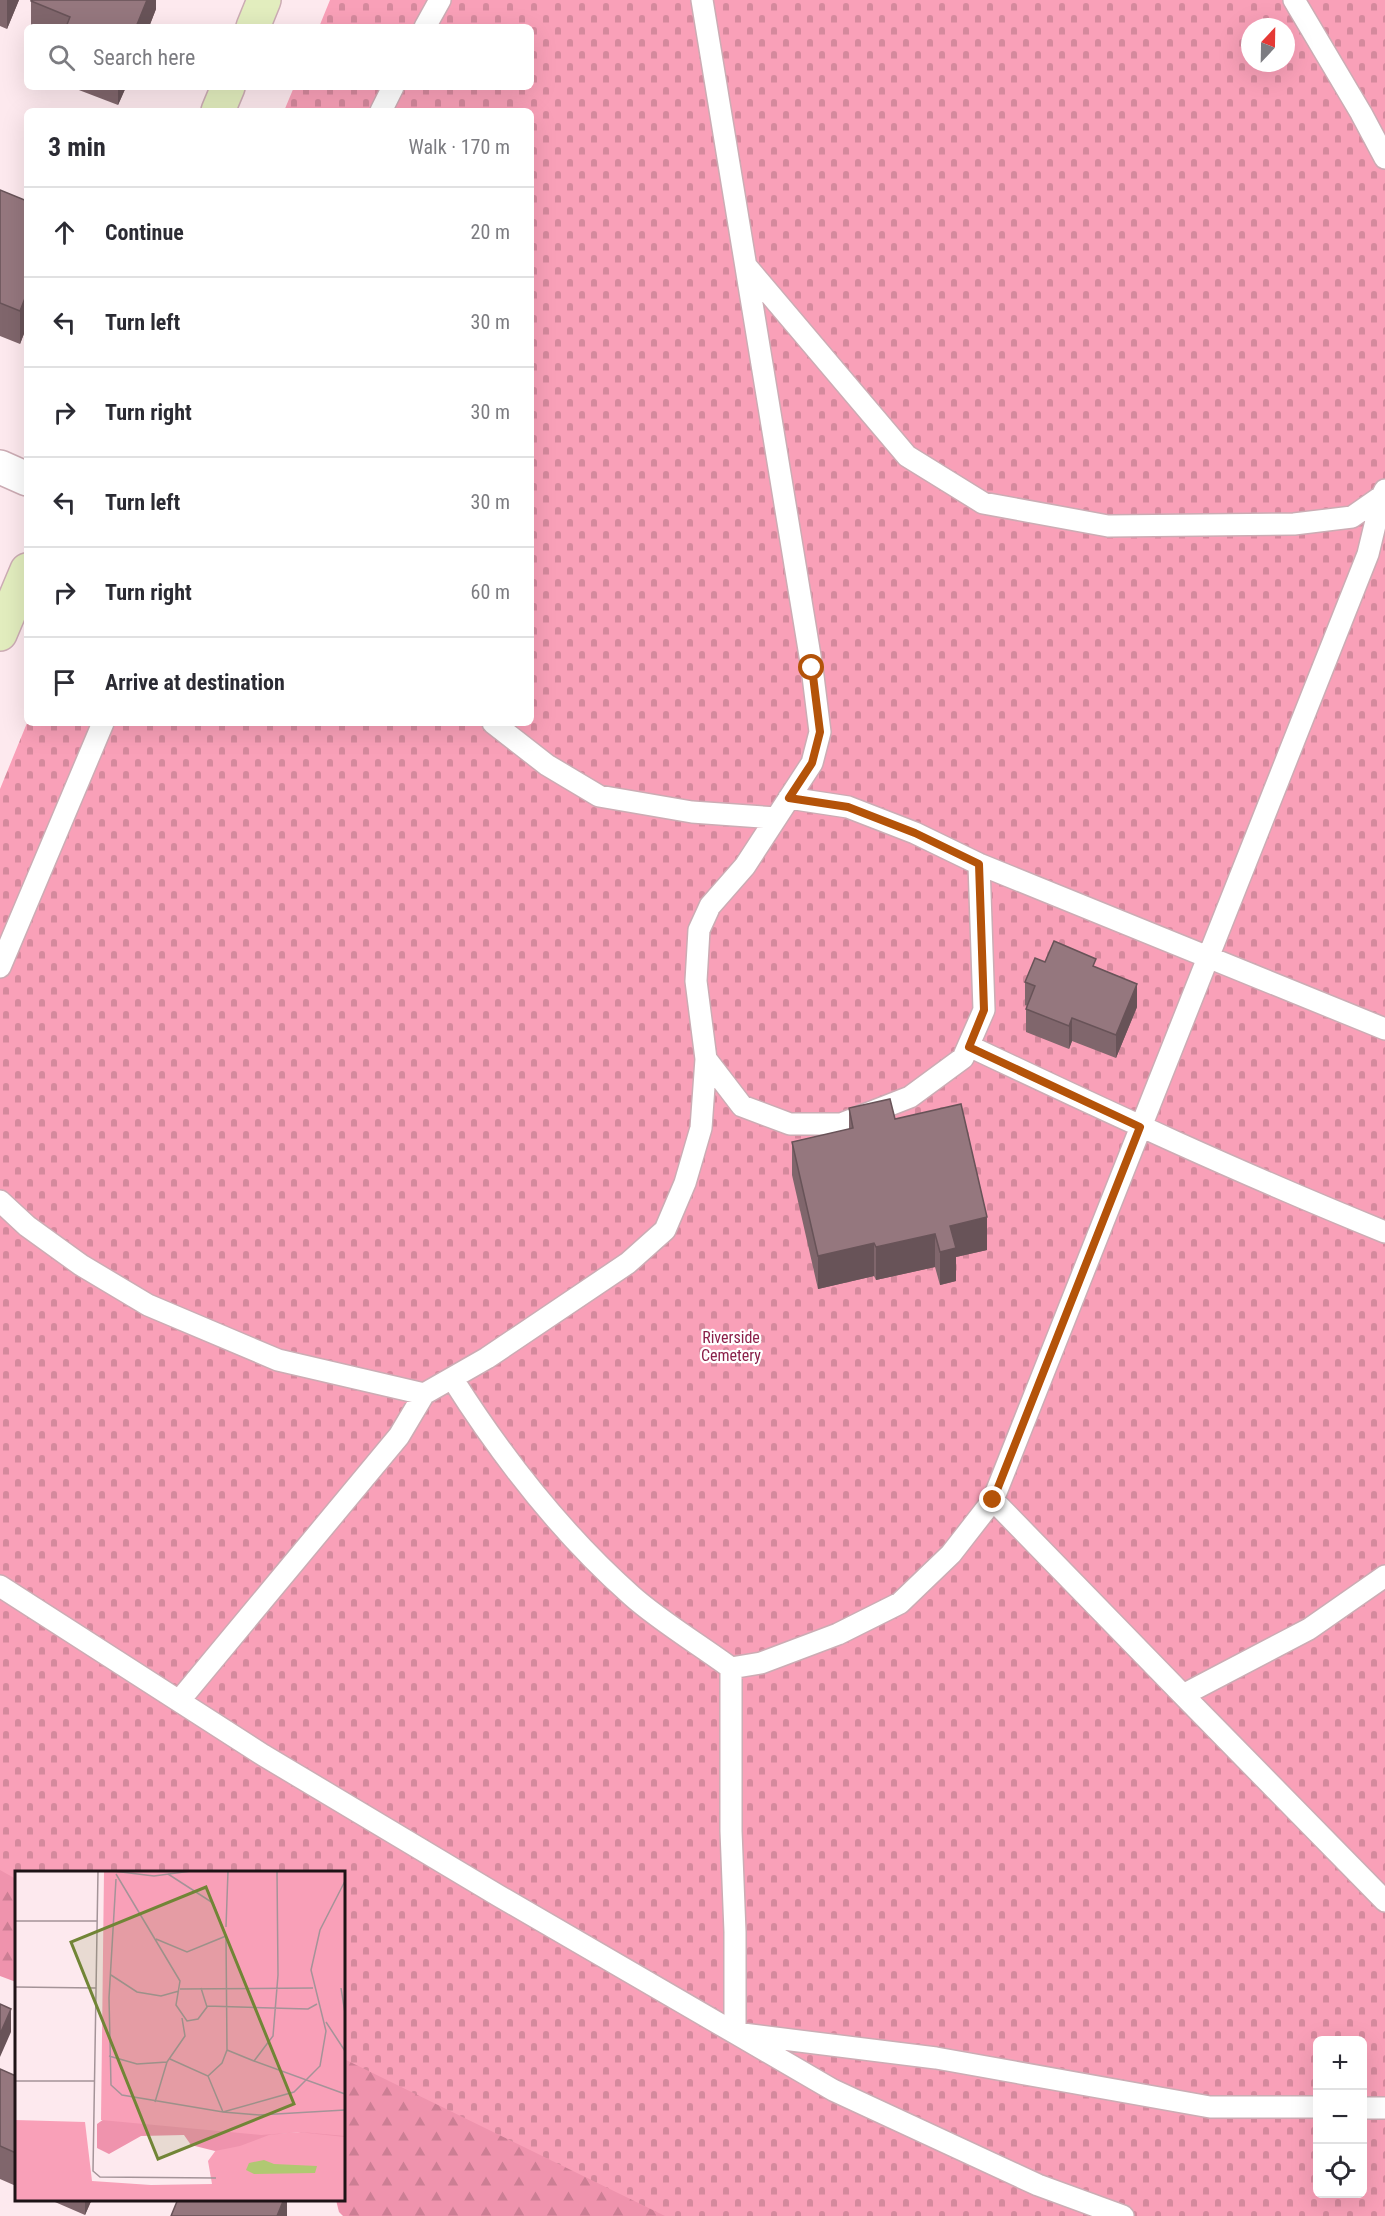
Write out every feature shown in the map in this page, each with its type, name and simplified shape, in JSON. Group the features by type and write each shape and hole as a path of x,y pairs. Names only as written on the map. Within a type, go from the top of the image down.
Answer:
{"street":[{"path":"254,24 264,0"},
{"path":"219,108 227,90"},
{"path":"0,467 24,478"},
{"path":"0,634 24,577"}],"lane":[{"path":"427,24 440,0"},
{"path":"179,1701 399,1436 424,1394 487,1358 628,1263 665,1230 685,1183 701,1128 706,1059 696,981 699,930 710,906 745,866 812,763 820,732 812,668 702,0"},
{"path":"1294,0 1361,112 1385,158"},
{"path":"382,108 392,90"},
{"path":"746,266 907,456 983,503 1108,526 1293,524 1352,517 1384,493"},
{"path":"452,1378 484,1427 571,1536 633,1597 731,1668 761,1663 838,1634 900,1603 951,1554 993,1500 1368,554 1384,493"},
{"path":"0,967 102,726"},
{"path":"497,726 547,765 599,796 692,812 776,818"},
{"path":"789,798 848,807 915,833 979,864 1385,1029"},
{"path":"706,1059 742,1106 790,1124 841,1124 910,1097 963,1058 984,1010 979,864"},
{"path":"969,1047 1280,1190 1385,1233"},
{"path":"0,1201 27,1226 81,1265 148,1305 278,1360 424,1394"},
{"path":"993,1500 1385,1901"},
{"path":"1183,1695 1309,1629 1385,1576"},
{"path":"0,1586 263,1755 499,1896 833,2090 1038,2185 1123,2216"},
{"path":"731,1668 735,2033"},
{"path":"735,2033 936,2058 1210,2107 1313,2107"},
{"path":"1367,2108 1385,2108"}],"green space":[{"name":"Riverside Cemetery","path":"330,0 1385,0 1385,2216 665,2216 345,2059 345,1871 15,1871 15,1878 0,1870 0,789 26,726 534,726 534,108 285,108 293,90 534,90 534,24 320,24"},
{"path":"0,1798 16,1871 15,1982 0,1976"},
{"path":"345,1948 979,2216 343,2216 339,2212 336,2201 345,2201"}],"building":[{"path":"147,0 137,24 67,24 70,17 31,1"},
{"path":"0,190 24,200 24,301 20,311 0,303"},
{"path":"1054,941 1096,959 1093,966 1137,984 1116,1035 1072,1018 1069,1026 1026,1009 1035,986 1025,982 1035,958 1045,962"},
{"path":"890,1099 895,1119 961,1104 987,1217 950,1226 956,1248 940,1252 935,1234 876,1247 874,1243 818,1256 792,1142 853,1128 849,1108"},
{"path":"0,2004 11,2009 0,2034"},
{"path":"0,2069 15,2076 15,2153 0,2146"},
{"path":"177,2201 283,2201 277,2216 171,2216"}],"route":[{"path":"812,668 820,732 812,763 789,798 848,807 915,833 979,864 984,1010 969,1047 1140,1127 993,1500"}]}
